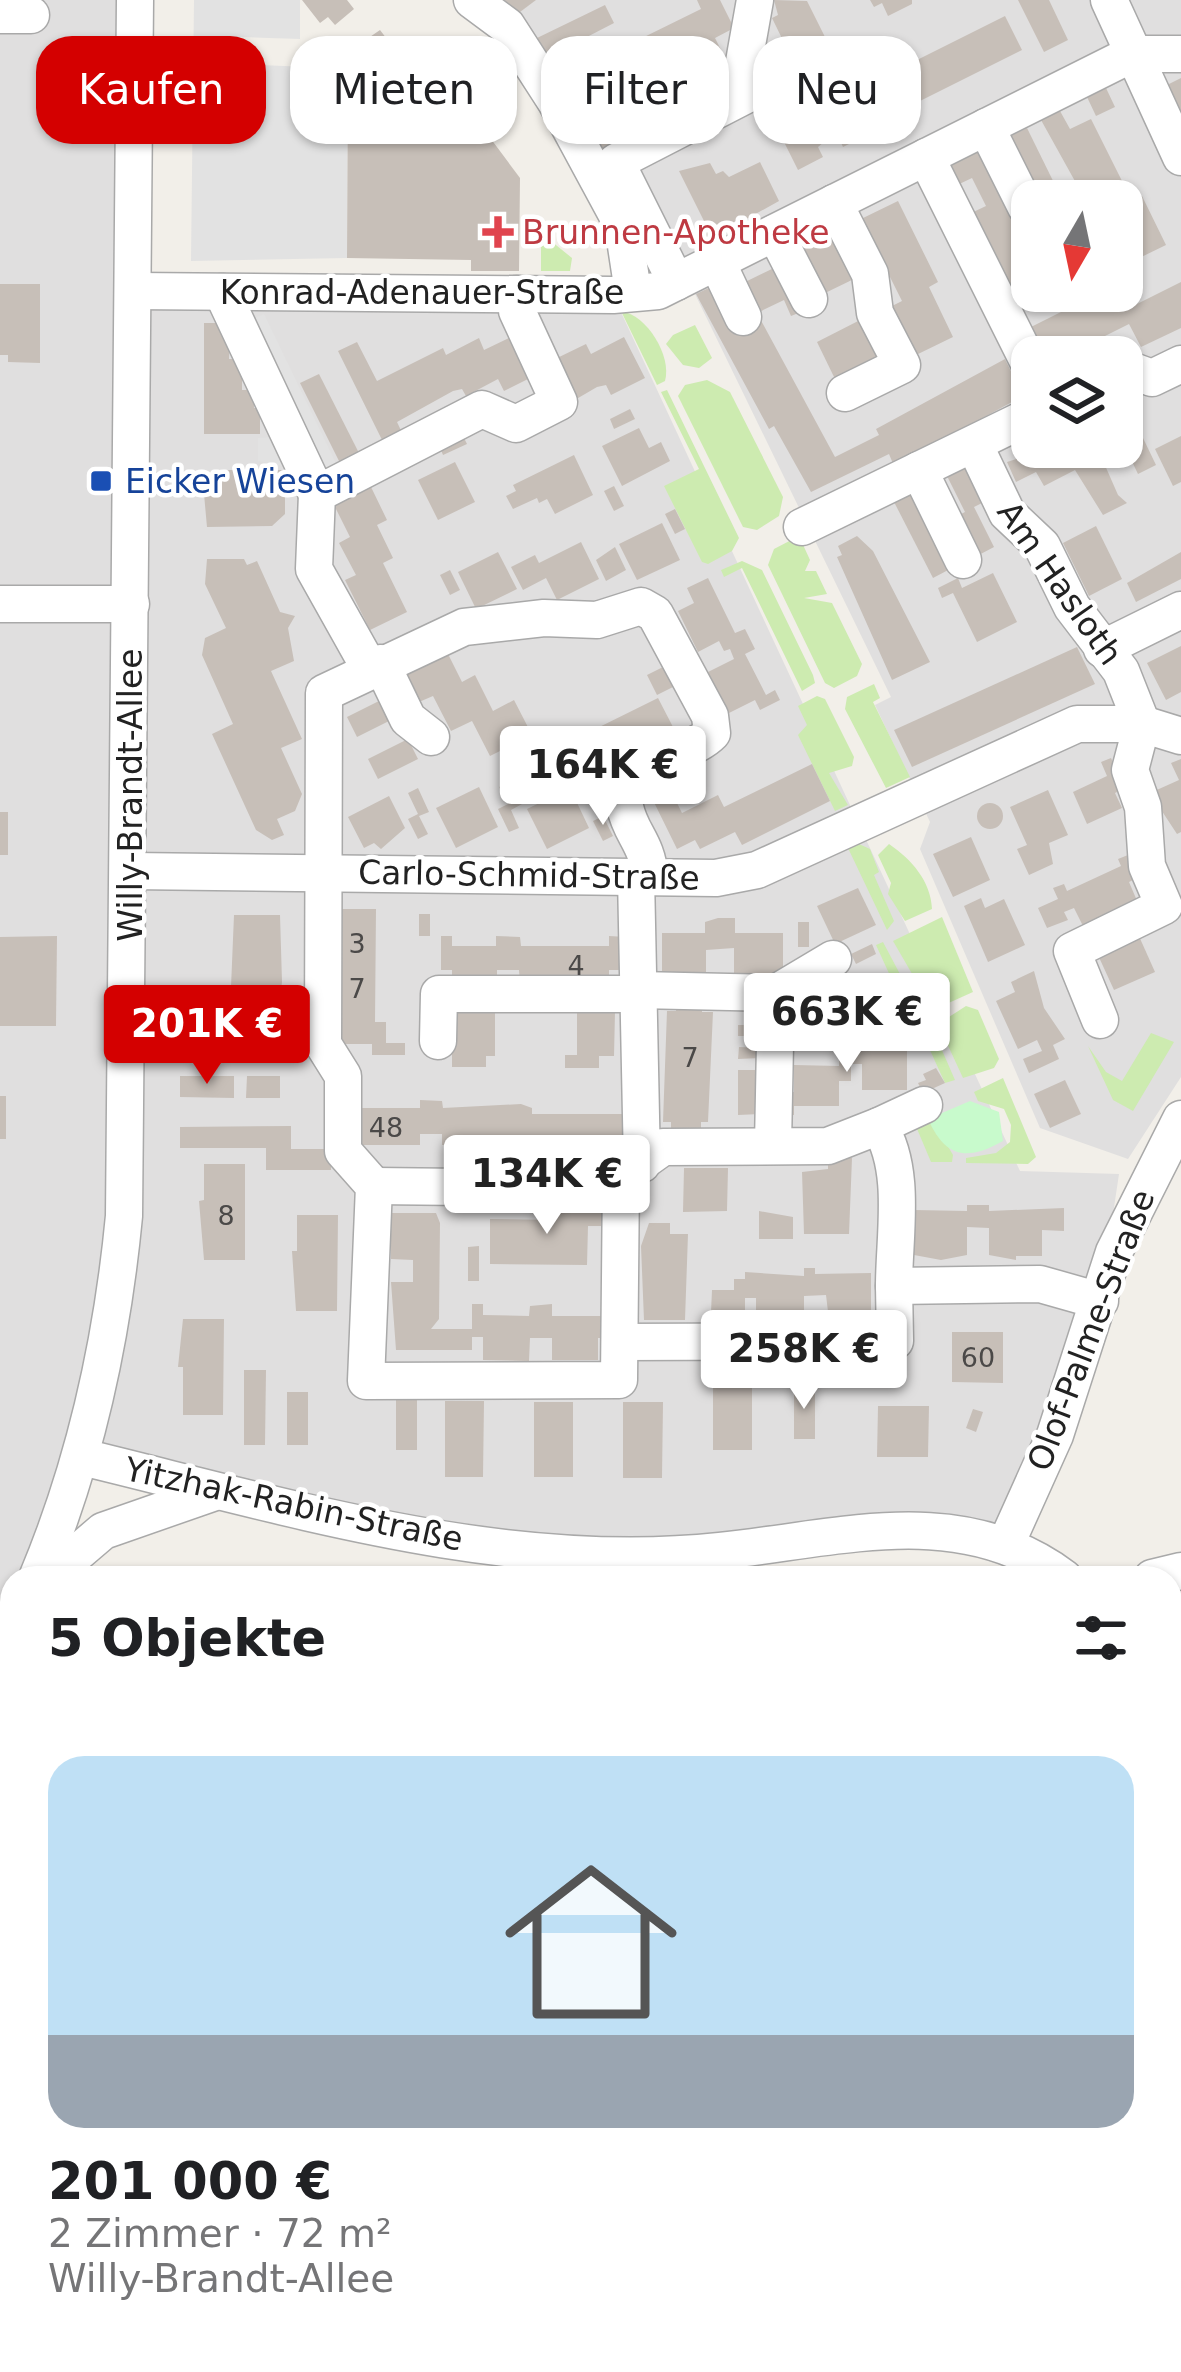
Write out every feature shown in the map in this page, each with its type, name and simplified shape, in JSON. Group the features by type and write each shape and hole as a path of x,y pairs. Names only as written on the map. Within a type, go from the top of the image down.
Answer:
{"street":[{"name":"Willy-Brandt-Allee","path":"42,1566 82,1457 109,1334 124,1216 135,0"},
{"path":"472,0 507,26 556,102 622,226 633,292"},
{"path":"676,282 616,161 748,94 741,79 755,0"},
{"path":"1108,0 1181,157"},
{"name":"Konrad-Adenauer-Straße","path":"134,291 221,292 270,279 517,294 658,291 1132,54 1181,54"},
{"path":"986,127 1012,180"},
{"path":"926,157 1016,336"},
{"path":"834,203 870,274 875,313 902,365 845,393"},
{"path":"775,233 809,299"},
{"path":"716,262 743,317"},
{"path":"221,292 317,494 314,569 408,719 430,737"},
{"path":"317,494 482,409 516,424 559,402 517,311 517,294"},
{"path":"1143,375 1152,378 1181,364"},
{"path":"802,526 1011,426"},
{"name":"Am Hasloth","path":"974,444 1007,513 1042,546 1072,607 1121,670 1142,724"},
{"path":"919,470 963,560"},
{"path":"0,604 131,604"},
{"path":"641,605 655,614 710,716 712,733 700,746 631,779 623,793 625,811 647,849 619,1380 366,1381 374,1186 343,1150 343,1076 323,1044 324,693 376,666 464,627 544,618 597,620 641,605"},
{"path":"1102,649 1181,610"},
{"name":"Carlo-Schmid-Straße","path":"130,871 716,878 758,870 1077,724 1142,724 1181,736"},
{"path":"1100,1020 1072,951 1164,906 1147,866 1143,807 1130,770 1142,724"},
{"path":"438,1041 439,994 776,993 832,959"},
{"path":"772,1145 776,993"},
{"path":"374,1186 464,1186 484,1174 632,1170 663,1147 828,1146 924,1105"},
{"name":"Olof-Palme-Straße","path":"1006,1544 1055,1436 1114,1252 1181,1119"},
{"path":"620,1342 895,1341 894,1166 890,1144 879,1126"},
{"path":"894,1286 1040,1284 1100,1301"},
{"name":"Yitzhak-Rabin-Straße","path":"82,1457 437,1538 561,1553 655,1557 914,1529 972,1534 1006,1544 1044,1566"},
{"path":"62,1566 103,1532 218,1491"}],"shaded area":[{"path":"0,0 135,0 135,36 36,36 36,144 135,144 134,291 613,295 1020,1171 1119,1174 1100,1301 1006,1544 612,1556 82,1458 42,1566 0,1566"},
{"path":"194,0 300,0 300,36 194,36"},
{"path":"505,0 1181,0 1181,1077 1128,1159 1040,1128 920,849 930,822 875,705 891,697 694,292 598,144 729,144 729,36 541,36 541,56"},
{"path":"266,65 290,66 290,144 348,144 347,258 191,261 192,144 266,144"},
{"path":"264,314 343,478 258,461 258,438 274,437 230,329"}],"green space":[{"path":"551,241 572,258 570,271 541,271 541,247"},
{"path":"621,311 640,320 655,338 665,360 665,381 657,385"},
{"path":"695,325 712,358 699,368 683,365 666,344 673,335"},
{"path":"707,380 730,392 783,497 779,516 757,530 743,527 678,396 685,385"},
{"path":"667,390 739,538 732,551 708,564 702,562 664,486 699,469 661,392"},
{"path":"799,536 810,560 805,571 816,571 827,594 804,598 832,603 862,664 857,676 834,688 825,683 768,565 774,549"},
{"path":"742,561 762,570 813,675 815,683 802,691 742,568 724,577 721,570"},
{"path":"874,684 880,698 873,702 910,777 886,788 845,709 847,697"},
{"path":"817,696 825,699 854,757 852,766 829,773 848,805 835,811 798,735 807,725 798,706"},
{"path":"859,844 870,849 879,872 874,875 894,921 887,930 848,848"},
{"path":"889,844 918,872 931,899 932,909 905,921 888,894 891,883 878,855"},
{"path":"942,917 973,992 933,1010 893,941"},
{"path":"883,942 911,995 917,993 955,1080 945,1083 908,1002 903,1004 876,945"},
{"path":"966,1006 978,1010 999,1059 994,1068 963,1078 938,1024"},
{"path":"1151,1033 1174,1042 1133,1111 1113,1100 1088,1046 1106,1072 1122,1081"},
{"path":"1003,1078 1036,1157 1028,1164 966,1163 966,1158 996,1153 1010,1142 1011,1125 1004,1109 978,1101 974,1092"},
{"path":"970,1101 999,1112 1003,1141 978,1152 958,1152 942,1141 928,1119"},
{"path":"927,1110 953,1155 952,1162 931,1162 912,1117"}],"building":[{"path":"302,0 347,0 354,9 335,25 328,17 320,23"},
{"path":"504,0 536,0 516,15"},
{"path":"697,0 720,0 734,28 719,36 646,36 701,9"},
{"path":"774,0 807,1 824,36 781,36 772,18 778,15"},
{"path":"870,0 912,0 912,4 888,16 882,3 874,7"},
{"path":"1018,0 1049,0 1068,40 1044,52"},
{"path":"605,5 614,23 589,36 541,36"},
{"path":"1005,16 1022,50 921,100 921,58"},
{"path":"1181,78 1181,123 1163,87"},
{"path":"1106,88 1115,107 1096,116 1087,97"},
{"path":"1060,111 1070,129 1091,119 1122,180 1074,180 1041,120"},
{"path":"1027,128 1053,180 1032,180 1008,137"},
{"path":"348,144 495,144 520,178 519,271 471,271 471,260 347,258"},
{"path":"593,144 618,144 598,154"},
{"path":"785,144 822,144 818,147 823,157 798,170"},
{"path":"981,150 1011,201 1011,290 967,215 986,206 972,178 953,187 944,168"},
{"path":"760,162 779,201 705,242 698,227 705,223 679,171 710,163 716,174 723,171 729,177"},
{"path":"1143,198 1166,245 1143,256"},
{"path":"898,201 938,282 929,287 953,337 916,355 892,306 902,301 861,219"},
{"path":"835,228 858,277 821,295 797,247"},
{"path":"778,266 801,312 791,316 784,300 757,313 835,457 879,435 876,429 1005,359 1011,371 1011,403 894,466 889,454 811,492 774,426 769,429 696,294 715,285 741,284"},
{"path":"1181,282 1181,328 1143,346 1143,336 1135,336 1129,324 1105,336 1033,336 1029,328 1061,312 1143,312 1143,301"},
{"path":"0,284 40,284 40,363 8,362 8,355 0,355"},
{"path":"866,317 885,354 835,379 817,342"},
{"path":"204,323 222,323 222,335 230,335 229,359 242,359 242,390 254,390 260,434 204,434"},
{"path":"517,334 530,378 504,391 498,379 466,396 462,389 453,391 397,422 405,439 386,448 338,351 357,342 377,381 443,348 446,355 479,338 484,350"},
{"path":"624,337 645,378 611,395 606,385 597,387 573,401 553,360 586,344 591,354"},
{"path":"319,374 362,459 343,469 300,383"},
{"path":"630,409 635,419 614,429 610,419"},
{"path":"639,428 649,448 661,442 670,461 622,486 602,446"},
{"path":"462,434 467,444 443,455 439,445"},
{"path":"1181,436 1181,482 1173,486 1155,449"},
{"path":"1143,438 1156,465 1138,474 1135,468 1143,468"},
{"path":"574,455 593,495 555,514 547,499 539,503 537,498 513,509 506,496 516,491 513,485"},
{"path":"1011,461 1011,468 1106,468 1118,495 1127,503 1103,515 1075,470 1044,486 1036,472 1016,482 1007,462"},
{"path":"455,462 475,502 438,520 418,480"},
{"path":"965,462 984,502 974,507 994,547 975,557 955,517 965,512 945,472"},
{"path":"215,470 286,470 301,494 285,494 285,514 272,526 207,527 203,483"},
{"path":"614,486 624,506 614,511 604,491"},
{"path":"371,487 387,520 377,525 393,558 383,563 407,612 370,630 345,580 356,575 339,543 350,537 334,505"},
{"path":"912,488 952,568 933,578 892,498"},
{"path":"675,509 685,529 675,534 665,514"},
{"path":"662,523 680,560 637,580 619,544"},
{"path":"1096,526 1122,579 1089,596 1063,543"},
{"path":"857,536 873,551 930,662 892,680 837,557 842,555 838,546"},
{"path":"581,542 599,579 557,600 546,578 523,590 511,567 535,555 539,563"},
{"path":"615,547 626,570 606,581 596,560"},
{"path":"498,552 517,589 476,609 458,572"},
{"path":"1181,552 1181,579 1136,602 1127,583"},
{"path":"207,559 244,559 247,565 257,561 280,612 295,616 288,628 294,661 271,671 302,739 281,748 302,794 295,811 277,819 284,835 272,840 256,830 212,734 233,724 202,655 205,638 226,628 205,584"},
{"path":"450,570 460,590 450,595 440,575"},
{"path":"993,573 1017,622 977,642 953,593 942,598 938,588 958,578 962,588"},
{"path":"708,578 735,633 745,629 755,649 745,654 766,695 775,690 780,700 760,710 755,700 729,713 708,672 734,659 730,649 724,651 719,641 698,652 678,611 694,603 687,588"},
{"path":"444,646 462,682 475,675 493,711 514,700 532,735 490,756 472,721 451,731 433,696 419,702 402,667"},
{"path":"1181,646 1181,692 1166,700 1147,663"},
{"path":"1077,647 1095,684 912,767 894,730"},
{"path":"667,665 677,685 657,695 647,675"},
{"path":"387,697 397,717 357,737 347,717"},
{"path":"658,698 673,727 663,732 667,740 595,775 592,768 582,773 567,743"},
{"path":"408,739 418,759 378,779 368,759"},
{"path":"1111,758 1125,788 1115,793 1122,808 1087,824 1073,792 1107,776 1101,762"},
{"path":"1181,759 1181,832 1177,834 1150,793 1179,780 1171,763"},
{"path":"812,764 830,801 742,845 735,832 700,849 695,840 677,849 644,782 662,773 682,813 718,795 724,807"},
{"path":"511,781 522,804 511,810 519,828 509,832 498,809 508,804 499,787"},
{"path":"479,787 498,827 456,848 436,808"},
{"path":"418,788 429,812 419,816 428,834 418,839 408,819 418,814 408,793"},
{"path":"570,788 589,828 547,849 527,809"},
{"path":"1048,790 1068,835 1049,843 1053,864 1029,875 1017,849 1027,845 1010,807"},
{"path":"389,796 405,828 381,849 374,843 364,848 348,817"},
{"path":"990,803 1003,816 990,829 977,816"},
{"path":"0,812 8,812 8,855 0,855"},
{"path":"603,816 613,836 603,841 593,821"},
{"path":"971,837 990,880 953,897 933,854"},
{"path":"1128,855 1139,877 1129,882 1138,903 1084,928 1074,908 1064,912 1068,920 1047,928 1038,908 1058,899 1053,888 1064,884 1067,891 1121,866 1118,859"},
{"path":"858,888 876,925 835,944 817,906"},
{"path":"981,898 985,908 1004,899 1025,945 988,962 964,906"},
{"path":"339,909 376,909 375,1022 386,1022 386,1043 405,1043 405,1055 372,1055 372,1044 338,1044"},
{"path":"419,914 430,914 430,936 419,936"},
{"path":"234,915 280,915 282,982 280,997 274,997 274,1059 228,1059"},
{"path":"735,918 735,933 783,933 783,975 734,974 734,948 706,950 706,974 662,974 662,933 705,933 705,922"},
{"path":"798,922 809,922 809,947 798,947"},
{"path":"1138,934 1155,972 1114,990 1097,953"},
{"path":"57,936 56,1026 0,1026 0,937"},
{"path":"441,936 452,936 452,946 496,946 496,936 520,937 521,946 609,946 609,936 626,937 626,970 609,970 609,983 520,983 519,970 497,970 497,983 452,983 452,970 441,970"},
{"path":"872,944 876,954 856,964 851,954"},
{"path":"1034,971 1044,1008 1065,1039 1053,1045 1059,1059 1029,1073 1023,1059 1042,1051 1037,1040 1018,1049 996,1001 1015,992 1011,982"},
{"path":"842,974 860,1015 823,1032 804,991"},
{"path":"676,1001 702,1001 702,1012 713,1012 708,1122 701,1122 701,1133 671,1133 671,1122 663,1122 667,1011 676,1011"},
{"path":"452,1011 495,1011 495,1056 486,1056 486,1067 452,1067"},
{"path":"577,1012 615,1012 614,1056 599,1056 599,1068 565,1068 565,1055 577,1055"},
{"path":"738,1025 761,1025 761,1036 738,1036"},
{"path":"786,1029 808,1029 808,1040 786,1040"},
{"path":"851,1032 862,1032 862,1049 907,1049 907,1090 862,1090 862,1064 851,1064 851,1081 839,1081 839,1106 794,1106 794,1115 783,1115 783,1092 794,1092 794,1065 839,1066 840,1042 851,1042"},
{"path":"739,1047 760,1048 760,1058 738,1059"},
{"path":"936,1068 945,1083 923,1093 918,1083 926,1080 923,1074"},
{"path":"738,1070 761,1070 760,1114 738,1115"},
{"path":"180,1076 234,1076 234,1098 180,1097"},
{"path":"247,1076 280,1076 280,1098 246,1098"},
{"path":"1065,1080 1081,1114 1050,1128 1034,1094"},
{"path":"0,1096 6,1096 6,1139 0,1139"},
{"path":"420,1100 442,1101 443,1108 521,1104 532,1108 532,1114 622,1114 622,1157 532,1157 532,1146 521,1142 442,1145 442,1134 420,1134 420,1145 353,1145 353,1108 420,1108"},
{"path":"291,1126 291,1149 331,1149 331,1170 266,1170 266,1148 180,1148 180,1127"},
{"path":"828,1158 852,1158 849,1234 804,1234 802,1172 828,1169"},
{"path":"204,1164 245,1164 245,1260 204,1260 199,1201 204,1200"},
{"path":"684,1168 728,1168 727,1211 683,1212"},
{"path":"556,1204 610,1204 610,1226 588,1226 587,1265 490,1264 490,1219 556,1220"},
{"path":"967,1205 989,1205 989,1211 1064,1208 1064,1231 1042,1230 1042,1256 1016,1256 1016,1260 989,1255 989,1228 967,1227 967,1255 941,1260 914,1255 914,1210 967,1211"},
{"path":"759,1211 793,1217 793,1239 759,1239"},
{"path":"391,1213 436,1213 440,1223 439,1319 431,1329 472,1329 472,1304 483,1304 483,1315 529,1316 530,1306 552,1304 552,1316 610,1316 609,1338 598,1338 598,1360 552,1360 552,1338 530,1338 529,1361 483,1360 483,1337 472,1337 472,1350 396,1350 391,1282 413,1282 413,1260 391,1259"},
{"path":"297,1215 338,1215 337,1311 296,1311 292,1251 297,1251"},
{"path":"649,1223 670,1223 670,1234 688,1234 685,1320 644,1320 641,1246"},
{"path":"479,1246 479,1281 468,1281 468,1247"},
{"path":"804,1268 815,1268 815,1274 871,1273 871,1318 829,1320 826,1295 804,1296 804,1320 756,1320 756,1298 745,1298 745,1313 711,1312 712,1290 734,1290 734,1279 745,1279 745,1272 804,1276"},
{"path":"183,1319 224,1319 223,1415 183,1415 183,1367 178,1367"},
{"path":"952,1332 1003,1332 1003,1383 952,1382"},
{"path":"244,1370 266,1370 265,1445 244,1445"},
{"path":"713,1374 752,1374 752,1450 713,1450"},
{"path":"794,1386 815,1386 815,1439 794,1439"},
{"path":"287,1392 308,1392 308,1445 287,1445"},
{"path":"396,1396 417,1396 417,1450 396,1450"},
{"path":"445,1401 484,1401 483,1477 445,1477"},
{"path":"534,1402 573,1402 573,1477 534,1477"},
{"path":"623,1402 663,1402 662,1478 623,1478"},
{"path":"878,1406 929,1406 928,1457 877,1457"},
{"path":"973,1409 983,1412 976,1432 966,1428"}],"place":[{"name":"Brunnen-Apotheke","path":"498,232"},
{"name":"Eicker Wiesen","path":"101,481"}]}
